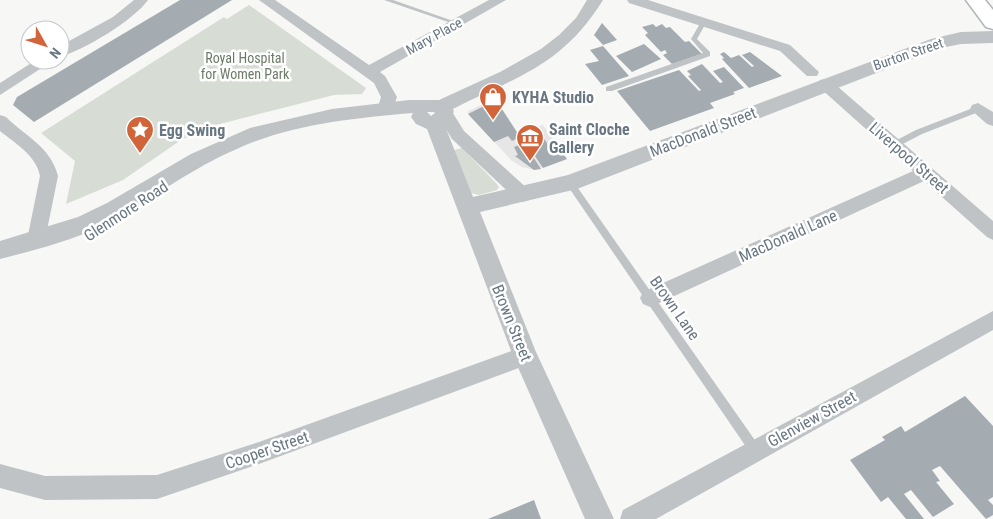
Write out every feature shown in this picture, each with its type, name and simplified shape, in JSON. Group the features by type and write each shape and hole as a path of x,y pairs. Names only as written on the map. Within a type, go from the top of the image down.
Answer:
{"main road":[{"path":"975,0 993,23"}],"street":[{"path":"70,46 128,14 140,4 141,0"},
{"path":"266,0 380,80 387,90 389,97 385,110"},
{"name":"Mary Place","path":"369,72 498,0"},
{"path":"523,195 433,113 543,58 568,38 586,16 595,0"},
{"name":"Liverpool Street","path":"634,0 785,48 993,232"},
{"name":"Burton Street","path":"818,78 937,43 962,38 993,37"},
{"path":"0,90 31,70"},
{"name":"MacDonald Street","path":"465,207 570,183 818,78"},
{"path":"978,109 993,120"},
{"name":"Glenmore Road","path":"0,250 76,228 98,218 161,179 236,141 278,128 342,113 385,110 433,113"},
{"name":"Brown Street","path":"433,113 465,207 525,356 600,519"},
{"path":"0,121 31,148 48,168 49,176 36,240"},
{"name":"Glenmore Road","path":"0,264 82,241 99,233 170,184 188,166"},
{"name":"MacDonald Lane","path":"650,298 926,173"},
{"name":"Glenview Street","path":"632,519 993,320"},
{"name":"Cooper Street","path":"0,476 45,488 157,487 259,454 525,356"}],"lane":[{"path":"387,0 456,23"},
{"path":"609,88 708,54 694,39 703,23"},
{"path":"894,145 919,132 978,109"},
{"name":"Brown Lane","path":"570,183 756,450"}],"shaded area":[{"path":"495,98 518,133 543,125 567,159 534,170 522,167 511,160 467,112"}],"green space":[{"name":"Royal Hospital for Women Park","path":"249,5 366,88 362,94 334,95 212,126 181,140 123,180 66,204 75,161 41,133 224,17 227,19"},
{"path":"462,148 496,183 499,187 497,190 479,195 471,193 454,150"}],"building":[{"path":"180,0 232,0 34,122 13,105 17,97 62,70 70,70 70,65"},
{"path":"602,23 617,40 603,45 594,35"},
{"path":"653,24 656,27 662,24 666,28 670,27 685,42 689,41 702,54 672,64 663,55 667,53 665,50 661,52 645,35 648,33 642,27"},
{"path":"644,44 661,59 632,72 616,56"},
{"path":"603,46 629,76 602,85 585,64 599,61 590,50"},
{"path":"724,52 731,58 739,55 752,67 754,66 742,55 750,52 782,76 749,88 722,59 724,58 720,54"},
{"path":"702,64 720,83 723,82 713,71 724,67 744,88 733,92 735,94 710,103 714,108 650,131 617,91 679,70 699,91 701,90 688,76 691,75 687,71"},
{"name":"KYHA Studio","path":"496,100 520,137 512,141 508,136 494,142 468,114"},
{"path":"537,129 549,146 556,144 567,159 543,168 521,135"},
{"name":"Saint Cloche Gallery","path":"524,143 541,169 534,170 515,156 518,155 514,147"},
{"path":"965,396 993,426 993,497 988,500 993,505 993,515 986,519 940,466 932,470 940,481 936,482 954,504 933,517 911,490 904,494 924,519 906,519 888,497 881,502 850,460 885,440 882,437 901,426 905,432"},
{"path":"534,500 541,519 488,519"}],"place":[{"name":"KYHA Studio","path":"493,121"},
{"name":"Egg Swing","path":"140,154"},
{"name":"Saint Cloche Gallery","path":"530,162"}]}
